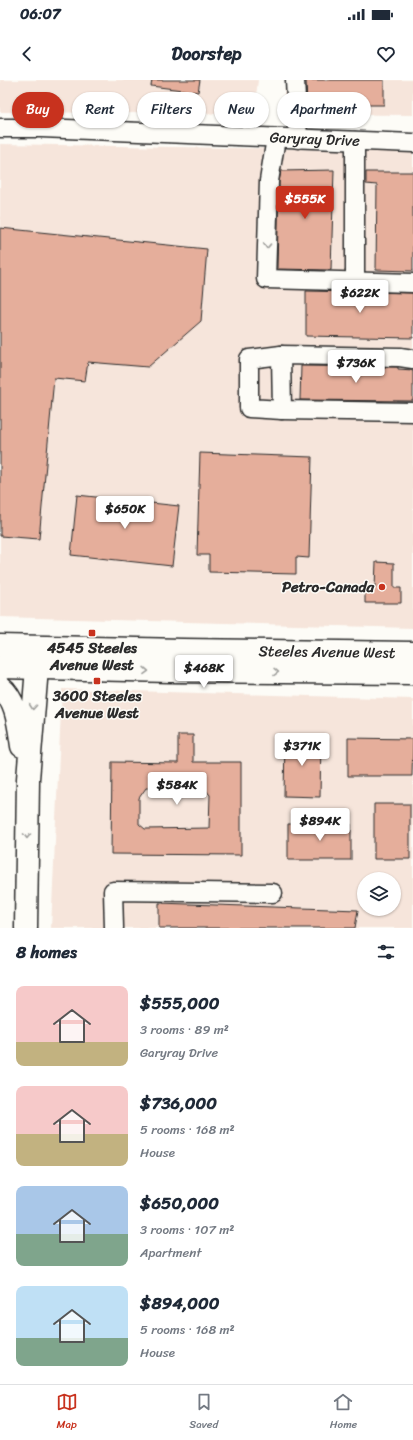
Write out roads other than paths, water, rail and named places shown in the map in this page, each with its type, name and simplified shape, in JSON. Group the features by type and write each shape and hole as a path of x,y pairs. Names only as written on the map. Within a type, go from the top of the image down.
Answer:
{"main road":[{"name":"Steeles Avenue West","path":"0,646 39,657 170,671 413,673"},
{"name":"Steeles Avenue West","path":"0,667 39,657 183,650 413,653"},
{"path":"26,928 28,779 39,657"},
{"path":"0,687 10,700 19,725 28,779"}],"street":[{"path":"295,80 298,139"},
{"name":"Garyray Drive","path":"0,128 41,128 413,143"},
{"path":"276,138 269,181 266,280 413,283"},
{"path":"355,141 355,282"},
{"path":"413,359 400,357 281,355 250,359 249,408 413,412"},
{"path":"281,355 282,410"},
{"path":"114,928 113,891 273,893"}],"place":[{"name":"Petro-Canada","path":"382,587"},
{"name":"4545 Steeles Avenue West","path":"92,633"},
{"name":"3600 Steeles Avenue West","path":"97,681"}]}
